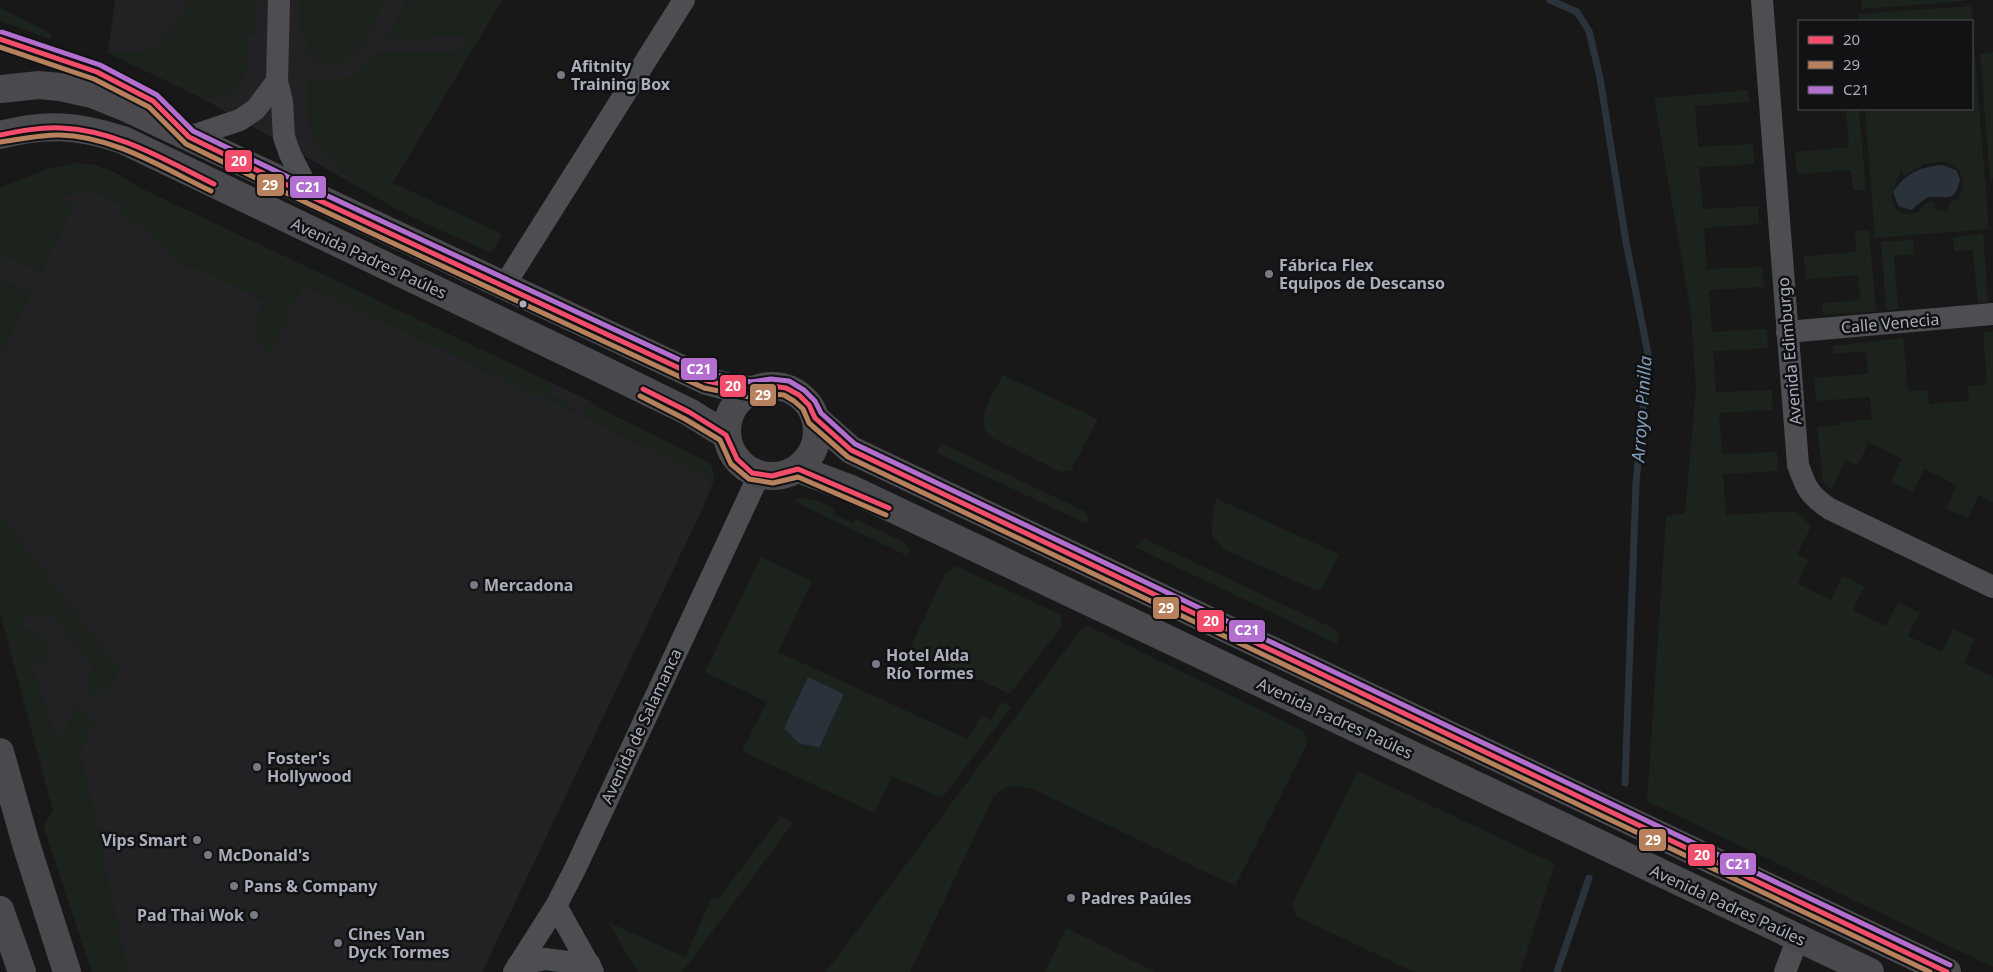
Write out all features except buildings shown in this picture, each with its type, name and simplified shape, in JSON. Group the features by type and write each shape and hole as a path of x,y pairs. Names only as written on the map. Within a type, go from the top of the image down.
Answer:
{"highway":[{"name":"Avenida Padres Paúles","path":"0,89 39,85 92,94 189,137 312,197 707,381 733,388 752,390"},
{"name":"Avenida Padres Paúles","path":"0,136 28,128 58,126 89,129 123,140 689,412 726,435"},
{"path":"772,386 786,388 799,395 809,405 815,418 817,436 811,454 798,469 779,476 758,475 742,467 731,452 726,435 728,417 737,402 752,390 772,386"},
{"name":"Avenida Padres Paúles","path":"815,418 851,450 1947,972"},
{"name":"Avenida Padres Paúles","path":"798,469 857,492 1870,972"},
{"path":"0,752 26,844 68,966"},
{"path":"0,910 22,972"}],"street":[{"path":"279,0 277,81 282,102 284,137 290,154 312,197"},
{"path":"504,286 684,0"},
{"name":"Avenida Edimburgo","path":"1762,0 1798,465 1806,488 1816,500 1830,509 1993,587"},
{"path":"189,137 240,120 256,109 277,81"},
{"name":"Calle Venecia","path":"1787,332 1993,314"},
{"name":"Avenida de Salamanca","path":"516,968 556,906 758,475"},
{"path":"556,906 592,969"},
{"path":"1785,972 1798,938"},
{"path":"516,968 545,958 592,969"}],"shaded area":[{"path":"115,0 502,0 382,200 200,97 108,53"},
{"path":"189,0 256,0 256,35 248,35 245,73 242,83 236,91 228,96 216,98 200,97 108,53 108,49 137,52 148,49 158,43 174,24"},
{"path":"299,0 386,0 374,26 357,52 347,61 336,65 323,62 308,52 307,34 299,34"},
{"path":"407,0 502,0 391,182 502,234 493,251 489,252 415,218 362,188 340,171 322,152 311,132 308,111 308,75 329,80 346,77 361,68 377,53 457,52 466,36 387,39"},
{"path":"1862,0 1965,0 1965,1 1862,9"},
{"path":"1971,6 1972,20 1859,20 1858,14"},
{"path":"0,8 52,34 50,39 0,21"},
{"path":"1973,31 1989,229 1875,238 1865,110 1973,110","holes":["1944,161 1955,167 1962,175 1963,186 1959,198 1950,202 1947,212 1934,209 1934,204 1931,201 1919,211 1908,214 1902,213 1894,206 1892,195 1897,183 1895,181 1900,175 1900,170 1905,175 1924,164"]},
{"path":"1993,52 1993,179 1990,179 1980,54"},
{"path":"1748,90 1749,102 1695,106 1698,147 1753,144 1754,164 1699,167 1703,209 1758,206 1759,224 1704,228 1707,269 1762,267 1764,287 1709,290 1712,332 1767,329 1768,348 1713,351 1716,392 1772,390 1773,410 1719,413 1722,454 1777,452 1778,471 1723,474 1726,515 1796,511 1811,526 1797,554 1808,560 1798,584 1831,600 1842,576 1864,586 1853,610 1886,626 1898,602 1919,613 1908,636 1942,652 1953,629 1975,639 1964,663 1993,677 1993,967 1647,801 1666,517 1685,513 1696,389 1691,313 1654,98"},
{"path":"1846,110 1859,110 1866,190 1853,190 1851,170 1797,174 1795,152 1849,147"},
{"path":"77,163 94,165 114,172 140,188 590,401 602,410 708,462 712,467 714,480 706,501 482,972 92,972 44,827 53,810 0,612 0,188 47,169"},
{"path":"77,163 94,166 117,175 140,188 554,384 551,393 576,410 574,413 304,285 271,354 253,332 264,301 195,268 186,267 159,245 159,240 120,215 122,207 92,190 62,197 63,203 76,200 41,273 0,255 0,188 47,169"},
{"path":"1942,165 1956,170 1960,179 1958,188 1952,196 1926,198 1911,210 1898,206 1893,192 1903,180 1914,172"},
{"path":"1869,230 1876,311 1823,315 1822,303 1860,300 1858,275 1806,279 1804,256 1856,252 1855,231"},
{"path":"1983,234 1988,302 1978,303 1973,250 1954,251 1953,237"},
{"path":"1913,240 1914,254 1894,256 1898,309 1886,310 1881,242"},
{"path":"0,280 31,294 0,359"},
{"path":"1993,331 1993,502 1979,495 1968,518 1946,509 1957,485 1924,469 1913,492 1891,482 1902,459 1869,442 1857,466 1845,460 1832,490 1823,481 1817,427 1872,419 1870,397 1816,401 1814,378 1868,374 1866,351 1833,354 1833,346 1903,338 1908,391 1928,390 1929,404 1969,401 1968,386 1987,385 1983,332"},
{"path":"1003,375 1098,419 1071,470 1061,472 990,437 985,430 984,414 990,398"},
{"path":"590,401 602,410 708,462 713,475 711,490 704,475 583,417"},
{"path":"941,443 1084,511 1088,517 1087,524 937,453"},
{"path":"800,497 818,501 835,509 833,514 853,523 856,519 903,542 909,549 908,556 793,501"},
{"path":"1217,499 1339,554 1322,588 1315,590 1223,549 1212,535 1213,506"},
{"path":"0,516 120,669 107,697 101,689 94,704 84,690 94,668 50,613 40,617 22,615 25,629 39,633 55,651 33,666 57,743 78,705 95,722 81,752 128,972 92,972 44,827 53,810 0,612"},
{"path":"1145,539 1335,629 1339,635 1337,644 1135,547"},
{"path":"761,557 812,581 778,652 968,739 981,715 991,720 1001,702 1011,707 942,798 892,776 874,813 742,751 767,702 705,672"},
{"path":"956,566 1061,615 1061,627 1010,694 910,648 945,574"},
{"path":"1088,626 1303,731 1307,738 1306,746 1235,886 1037,791 1008,787 993,798 910,972 826,972 1081,629"},
{"path":"808,677 844,694 819,748 799,743 784,729"},
{"path":"1358,771 1555,864 1520,972 1414,972 1296,916 1292,905"},
{"path":"781,816 793,823 682,972 638,972 608,922 685,957 712,897 718,899"},
{"path":"1066,928 1156,972 1045,972"}],"waterway":[{"name":"Arroyo Pinilla","path":"1550,0 1577,12 1589,31 1600,78 1626,242 1648,354 1636,483 1625,783"},
{"name":"Arroyo Pinilla","path":"1557,972 1589,878"}],"transit line":[{"name":"C21","path":"2,32 100,65 157,95 193,131 315,190 710,374 751,382 771,379 789,381 804,390 815,401 821,413 855,444 1950,965"},
{"name":"20","path":"0,39 97,72 153,101 189,137 312,197 707,381 751,390 772,386 786,388 799,395 809,405 815,418 851,450 1947,972"},
{"name":"29","path":"0,47 94,79 149,107 186,144 309,204 704,388 750,397 772,394 784,395 803,409 809,423 848,457 1930,972"},
{"name":"20","path":"0,135 53,128 101,134 159,156 214,184"},
{"name":"29","path":"1,142 37,136 59,135 99,141 156,163 211,191"},
{"name":"20","path":"643,389 689,412 726,435 737,459 752,473 772,476 798,469 889,508"},
{"name":"29","path":"640,396 685,419 720,440 731,464 749,479 773,483 798,477 886,515"}],"place":[{"name":"Afitnity Training Box","path":"561,75"},
{"name":"Fábrica Flex Equipos de Descanso","path":"1269,274"},
{"name":"Mercadona","path":"474,585"},
{"name":"Hotel Alda Río Tormes","path":"876,664"},
{"name":"Foster's Hollywood","path":"257,767"},
{"name":"Vips Smart","path":"197,840"},
{"name":"McDonald's","path":"208,855"},
{"name":"Pans & Company","path":"234,886"},
{"name":"Padres Paúles","path":"1071,898"},
{"name":"Pad Thai Wok","path":"254,915"},
{"name":"Cines Van Dyck Tormes","path":"338,943"}]}
